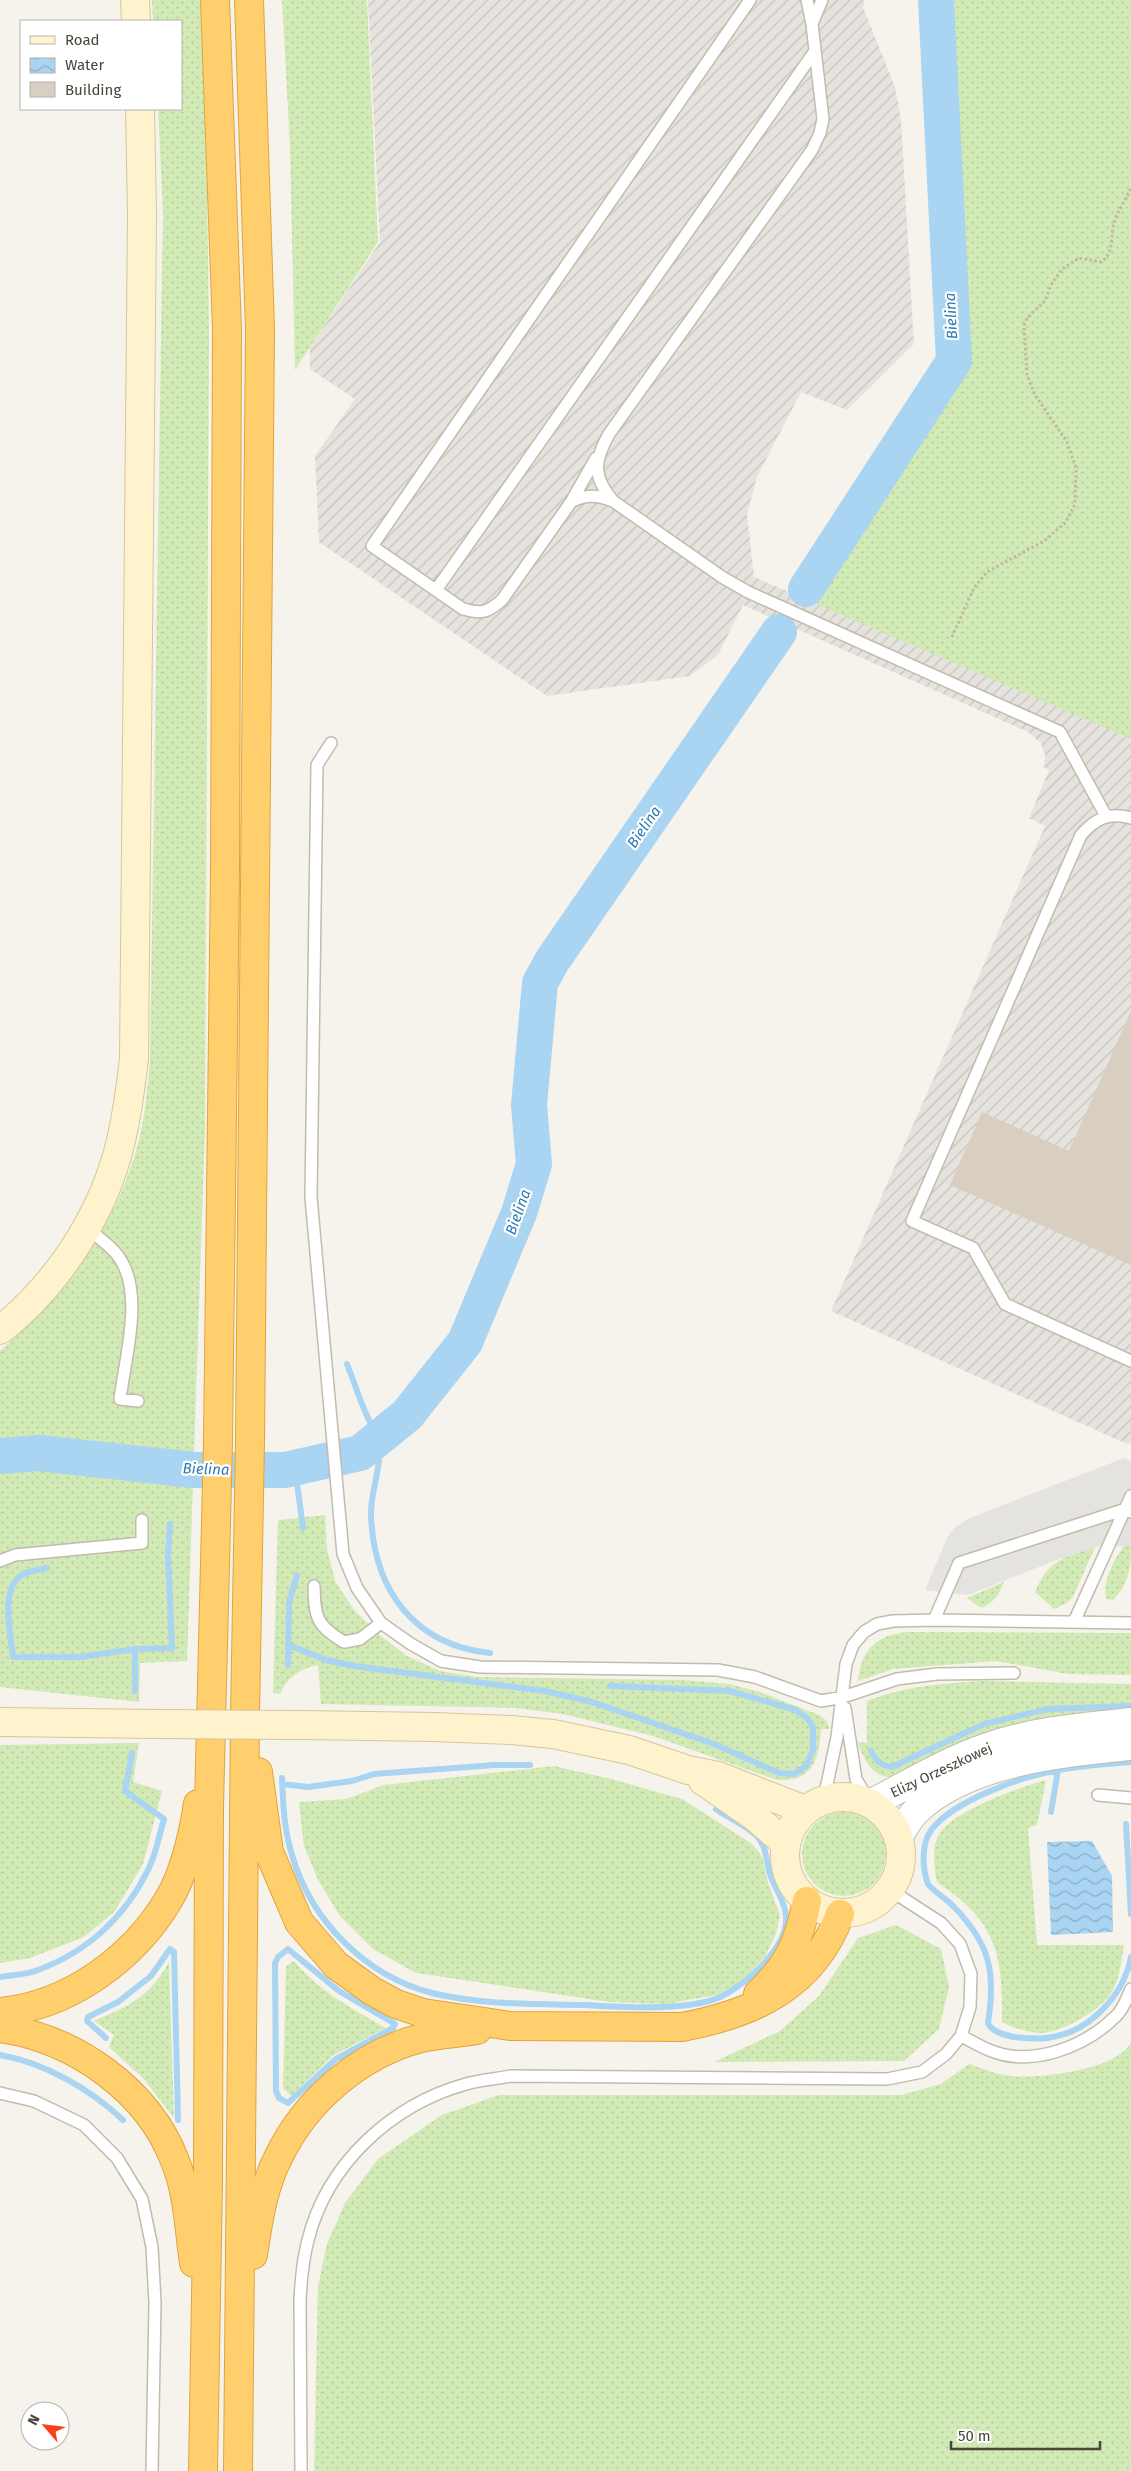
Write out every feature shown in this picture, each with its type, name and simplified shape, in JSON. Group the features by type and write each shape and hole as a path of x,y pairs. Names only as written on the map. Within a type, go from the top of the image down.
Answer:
{"highway":[{"path":"203,2471 210,1716 218,1441 225,861 227,330 215,0"},
{"path":"238,2471 245,1715 250,1495 260,329 249,0"},
{"path":"245,1715 261,1787 269,1852 299,1922 336,1965 372,1991 396,2004 424,2013 510,2026 682,2028 737,2013 776,1996 791,1984 818,1956 840,1914"},
{"path":"0,2012 31,2007 86,1984 134,1945 155,1920 170,1898 181,1874 196,1816 210,1716"},
{"path":"737,2013 769,1984 788,1960 800,1932 807,1901"},
{"path":"238,2347 258,2222 266,2189 278,2157 292,2131 335,2083 392,2049 422,2038 510,2026"},
{"path":"0,2028 36,2036 99,2066 137,2100 164,2138 175,2161 183,2185 205,2348"}],"main road":[{"path":"135,0 136,20"},
{"path":"0,1330 12,1321 51,1279 86,1228 108,1182 117,1156 130,1095 134,1059 142,225 140,110"},
{"path":"0,1722 434,1726 553,1734 629,1750 688,1770 718,1776 811,1806"},
{"path":"688,1770 755,1817 785,1843"},
{"path":"853,1796 871,1803 892,1823 898,1836 902,1854 899,1873 890,1890 876,1903 859,1911 840,1914 822,1910 807,1901 795,1890 788,1875 784,1859 785,1843 792,1825 811,1806 833,1797 853,1796"}],"street":[{"name":"Elizy Orzeszkowej","path":"871,1803 902,1786 985,1747 1047,1731 1131,1722"},
{"name":"Elizy Orzeszkowej","path":"898,1836 915,1812 935,1796 956,1784 998,1768 1046,1756 1131,1746"}],"lane":[{"path":"750,0 372,546 463,609 479,613 491,609 502,600 570,502 609,434 816,142 823,119 812,24 807,0"},
{"path":"812,24 822,0"},
{"path":"436,590 815,51"},
{"path":"598,453 597,470 601,486 613,500 722,577 748,592 1060,732 1106,816"},
{"path":"570,502 582,496 598,495 613,500"},
{"path":"331,743 317,765 311,1197 343,1554 357,1588 381,1623 411,1644 441,1661 480,1667 718,1670 755,1677 822,1701 844,1697 897,1679 937,1674 1014,1673"},
{"path":"1131,818 1117,814 1106,816 1090,825 1081,835 912,1221 973,1248 1005,1304 1131,1361"},
{"path":"86,1228 118,1256 129,1274 132,1296 120,1399 138,1402"},
{"path":"1074,1622 1128,1510 1131,1496"},
{"path":"934,1620 959,1563 1128,1510"},
{"path":"0,1560 16,1555 142,1543 142,1520"},
{"path":"314,1586 315,1612 325,1631 344,1642 360,1639 381,1623"},
{"path":"811,1806 826,1789 838,1737 844,1697 846,1664 853,1645 864,1632 877,1624 893,1621 934,1620 1131,1623"},
{"path":"844,1697 856,1779 871,1803"},
{"path":"1098,1795 1131,1798"},
{"path":"301,2471 300,2300 308,2238 338,2174 360,2145 391,2120 435,2094 467,2083 511,2076 887,2079 922,2072 946,2054 961,2036 970,2007 971,1974 960,1944 941,1923 890,1890"},
{"path":"961,2036 990,2051 1026,2057 1056,2052 1091,2037 1118,2015 1131,1989"},
{"path":"0,2093 34,2101 84,2126 117,2158 142,2199 152,2247 156,2303 152,2471"}],"path":[{"path":"952,638 974,588 987,572 1044,541 1066,522 1075,504 1076,468 1068,442 1034,395 1027,375 1024,326 1027,318 1045,302 1051,285 1062,268 1079,258 1101,262 1107,258 1112,249 1111,237 1115,220 1131,188"}],"shaded area":[{"path":"368,0 865,0 863,7 895,87 901,120 914,344 847,410 801,392 757,477 747,514 754,577 1131,737 1131,1443 1127,1444 831,1311 1045,826 1029,818 1049,770 1044,767 1045,756 1041,743 1028,732 743,605 718,655 690,676 547,696 319,542 315,456 355,399 310,369 310,347 380,242"},
{"path":"1124,1458 1131,1461 1131,1546 1095,1547 1059,1559 968,1595 925,1590 947,1538 954,1528 970,1518"}],"green space":[{"path":"152,0 204,0 209,328 205,1128 187,1661 140,1663 139,1702 0,1687 0,1351 47,1304 69,1278 105,1224 132,1164 141,1131 147,1095 150,1059 163,211 158,110 182,110 182,20 153,20"},
{"path":"282,0 367,0 378,242 295,370 290,146"},
{"path":"945,0 1131,0 1131,739 816,604 830,576 962,356"},
{"path":"325,1515 327,1549 335,1581 354,1610 381,1636 407,1656 440,1671 477,1677 684,1680 729,1684 760,1692 819,1715 826,1720 830,1729 821,1729 816,1759 806,1773 789,1780 777,1780 653,1736 563,1714 517,1708 321,1704 318,1665 300,1671 291,1678 280,1694 273,1693 278,1520"},
{"path":"1124,1546 1131,1546 1126,1582 1113,1600 1107,1599 1105,1586 1107,1579 1113,1564"},
{"path":"1095,1547 1073,1597 1067,1603 1054,1609 1035,1592 1040,1581 1058,1561"},
{"path":"1004,1582 996,1598 981,1608 967,1598"},
{"path":"907,1632 1131,1633 1131,1675 1068,1674 996,1661 893,1669 858,1681 863,1661 872,1646 887,1637"},
{"path":"984,1681 1131,1684 1131,1714 1060,1717 1017,1724 978,1738 910,1772 897,1776 884,1776 869,1766 857,1742 867,1743 867,1701 911,1688"},
{"path":"139,1743 133,1782 162,1791 143,1864 115,1911 84,1937 30,1958 0,1963 0,1745"},
{"path":"554,1766 611,1779 682,1799 752,1844 762,1856 768,1883 780,1915 776,1934 765,1957 742,1981 716,1995 666,2004 609,2002 416,1973 373,1949 340,1916 318,1880 304,1846 299,1802 346,1799 384,1785"},
{"path":"1046,1780 1037,1825 1028,1828 1037,1945 1124,1945 1120,1972 1116,1985 1109,1996 1096,2009 1077,2021 1057,2030 1039,2033 1030,2032 1002,2022 1001,1977 998,1958 992,1942 984,1926 973,1911 937,1882 934,1857 935,1844 940,1833 959,1816 989,1800"},
{"path":"844,1812 860,1815 874,1824 883,1838 886,1854 883,1870 874,1884 860,1893 844,1896 828,1893 814,1884 805,1870 802,1854 805,1838 814,1824 828,1815"},
{"path":"896,1925 941,1949 949,1987 939,2029 904,2061 714,2062 780,2031 819,1996 858,1938"},
{"path":"294,1961 325,1990 386,2028 334,2055 291,2096 283,2088 286,1966"},
{"path":"169,1962 174,2118 143,2078 109,2047 114,2035 94,2021 138,1999 154,1984"},
{"path":"1131,2042 1131,2471 314,2471 318,2286 327,2244 345,2203 378,2159 442,2115 499,2095 901,2095 941,2084 969,2064 995,2073 1023,2077 1076,2071 1111,2060 1124,2052"}],"water":[{"path":"1092,1841 1112,1876 1113,1932 1051,1935 1047,1842"}],"building":[{"path":"1131,1011 1131,1265 950,1185 982,1112 1069,1151"}],"waterway":[{"name":"Bielina","path":"806,589 954,361 936,0"},
{"name":"Bielina","path":"0,1456 39,1453 194,1470 285,1470 360,1453 407,1415 465,1342 519,1213 534,1164 529,1105 540,983 552,961 779,632"},
{"path":"347,1364 364,1409 379,1441 379,1461 372,1498 371,1516 374,1543 380,1568 390,1590 403,1609 420,1626 440,1639 463,1648 490,1653"},
{"path":"295,1468 303,1528"},
{"path":"47,1568 24,1574 13,1585 8,1604 13,1657 80,1657 135,1649 172,1648 168,1555 170,1524"},
{"path":"288,1665 289,1603 297,1575"},
{"path":"289,1645 326,1660 354,1666 545,1691 592,1702 714,1744 779,1773 794,1774 806,1766 813,1750 813,1727 808,1719 796,1710 730,1691 610,1686"},
{"path":"135,1649 135,1691"},
{"path":"871,1751 879,1762 892,1767 984,1724 1048,1709 1131,1706"},
{"path":"0,1977 33,1972 73,1953 103,1931 116,1918 139,1887 153,1858 164,1819 125,1791 132,1753"},
{"path":"1131,1762 1086,1766 1044,1773 991,1791 956,1808 943,1818 928,1835 924,1848 925,1871 928,1884 951,1904 966,1921 983,1947 990,1974 991,1989 988,2023 992,2029 999,2033 1033,2039 1052,2037 1080,2027 1104,2009 1113,1997 1127,1971 1131,1957"},
{"path":"282,1784 308,1787 352,1781 374,1774 495,1765 530,1765"},
{"path":"1051,1812 1058,1770"},
{"path":"282,1778 287,1836 301,1879 327,1923 344,1942 385,1974 408,1985 451,1997 489,2002 635,2007 674,2006 709,2001 722,1996 754,1973 774,1952 781,1940 785,1928 785,1911 770,1874 760,1840 748,1828 716,1809"},
{"path":"1126,1824 1131,1914"},
{"path":"106,2038 87,2021 88,2017 118,2002 151,1976 170,1949 174,1952 178,2120"},
{"path":"288,1949 339,1991 395,2024 393,2028 336,2059 288,2103 279,2098 276,2091 275,1963 278,1957 288,1949"},
{"path":"0,2055 34,2064 66,2079 96,2098 123,2120"}]}
